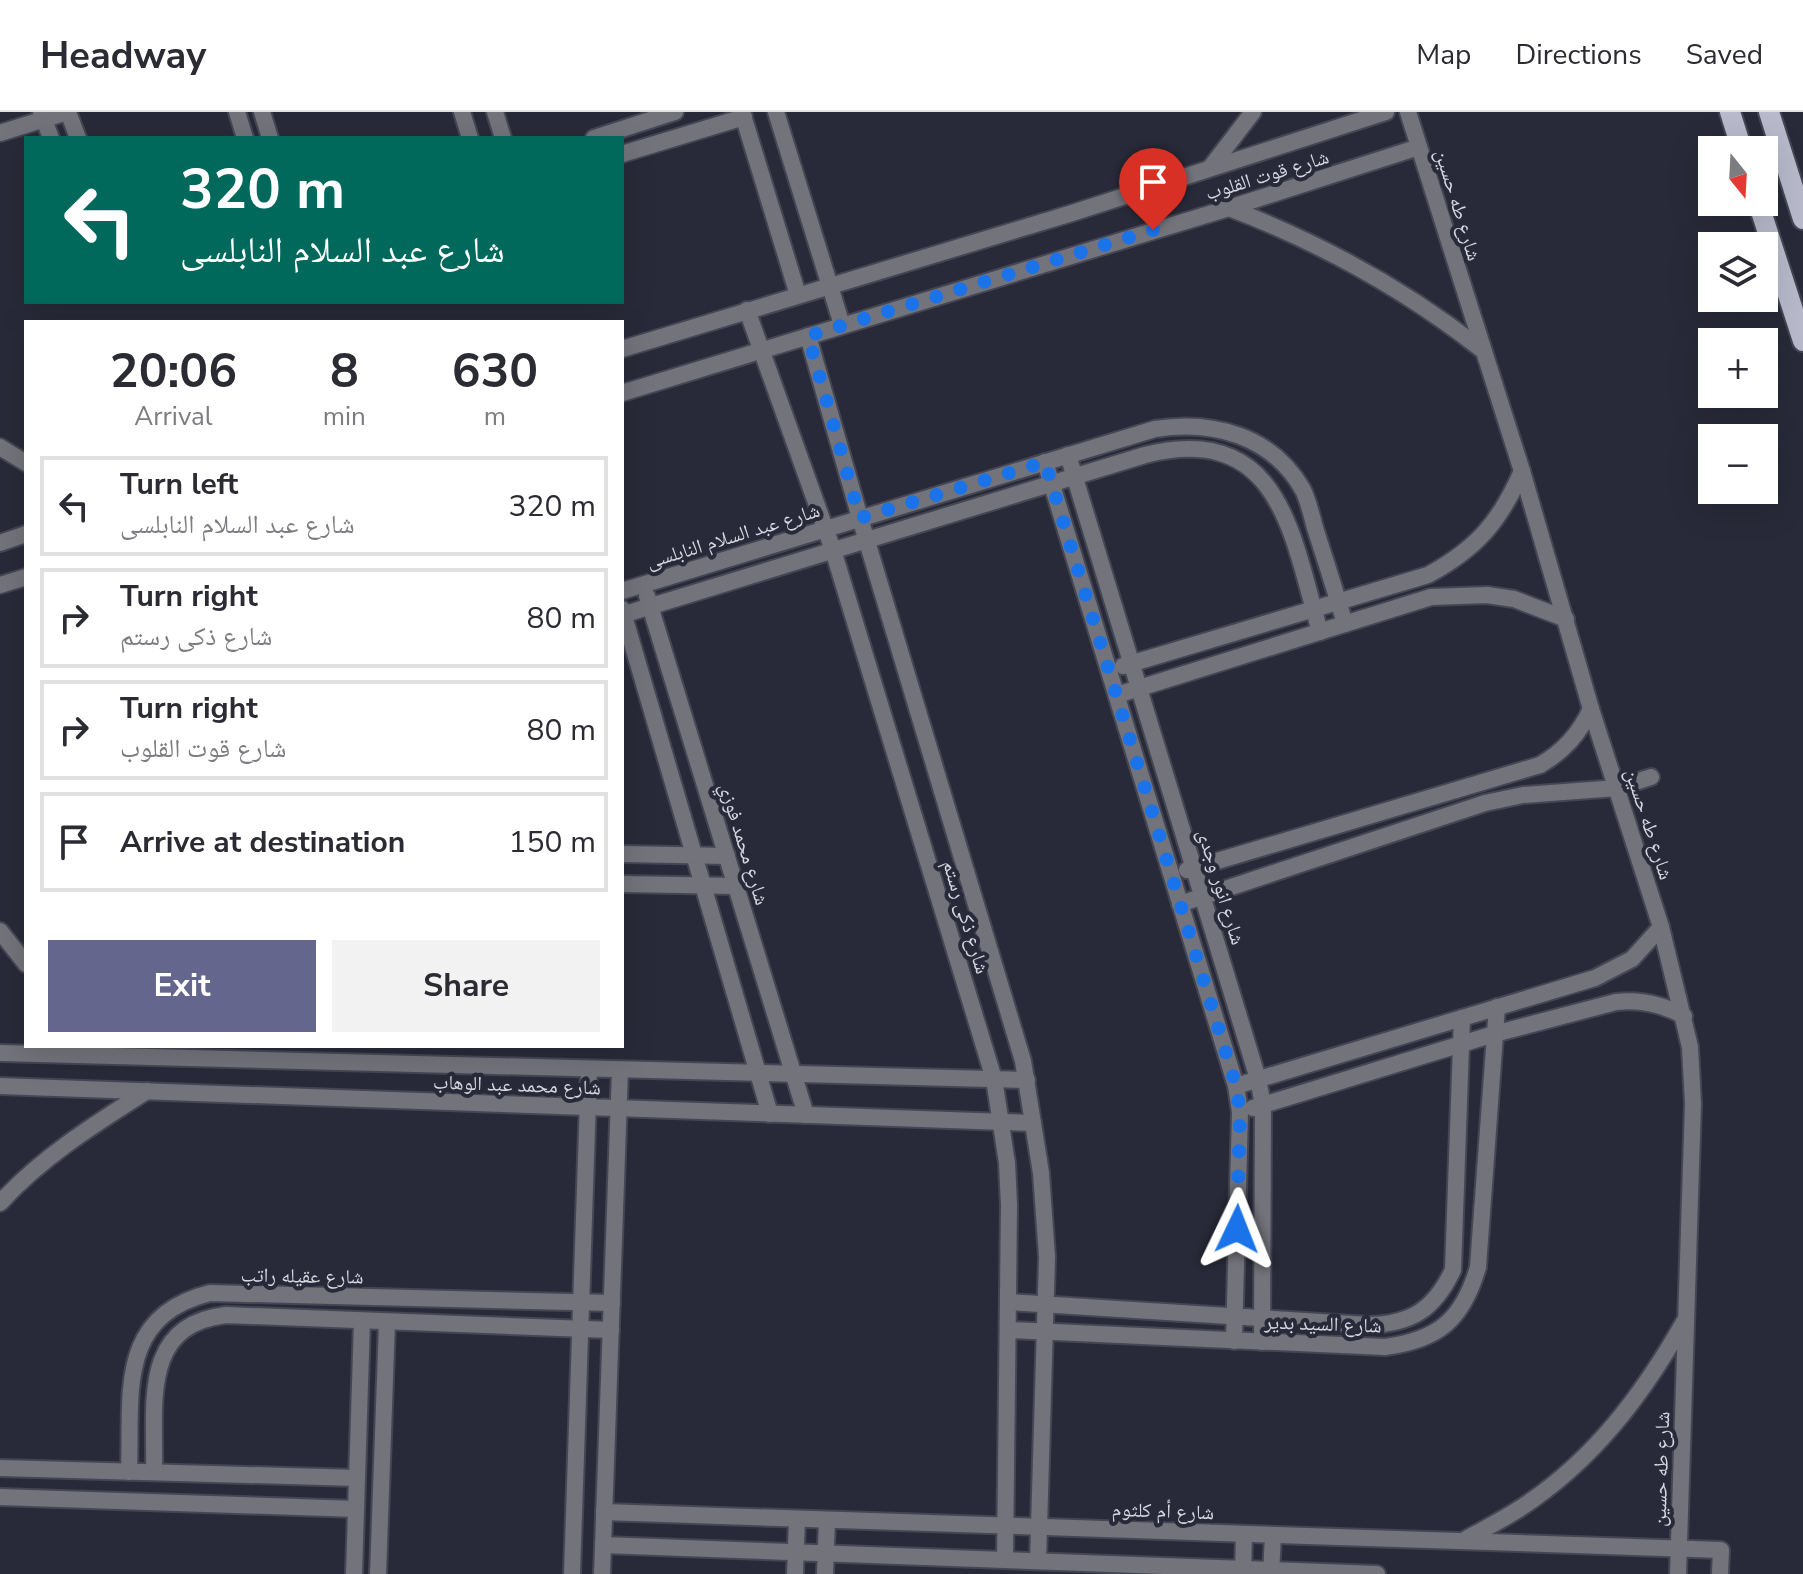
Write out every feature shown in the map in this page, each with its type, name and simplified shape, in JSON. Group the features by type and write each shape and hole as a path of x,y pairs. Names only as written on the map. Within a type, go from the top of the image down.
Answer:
{"main road":[{"path":"1730,112 1738,136"},
{"path":"1769,112 1803,219"},
{"path":"1763,216 1803,341"}],"street":[{"path":"0,133 43,116 67,112 77,136"},
{"path":"237,112 244,136"},
{"path":"262,112 269,136"},
{"path":"462,112 469,136"},
{"path":"495,112 502,136"},
{"path":"600,136 675,112"},
{"path":"776,112 842,325"},
{"path":"1210,168 1253,112"},
{"name":"شارع قوت القلوب","path":"624,348 1069,214 1386,112"},
{"name":"شارع طه حسين","path":"1408,112 1522,471 1591,709 1661,927 1690,1047 1693,1104 1678,1574"},
{"path":"624,153 743,114 798,295"},
{"path":"43,116 50,136"},
{"name":"شارع قوت القلوب","path":"624,392 1419,147"},
{"path":"1229,208 1319,245 1362,267 1444,319 1482,349"},
{"name":"شارع ذكى رستم","path":"747,310 833,550 994,1079 1009,1191 1005,1560"},
{"name":"شارع ذكى رستم","path":"808,336 1027,1080 1045,1218 1038,1561"},
{"name":"شارع عبد السلام النابلسى","path":"624,590 1155,429 1183,424 1231,432 1253,442 1281,463 1304,492 1345,624"},
{"path":"0,447 24,462"},
{"path":"624,613 1172,448 1201,448 1228,456 1252,470 1272,490 1286,514 1320,632"},
{"name":"شارع انور وجدى","path":"1068,455 1258,1079 1263,1105 1262,1342"},
{"path":"1045,462 1236,1086 1240,1112 1234,1341"},
{"path":"1109,670 1428,575 1476,543 1495,522 1522,471"},
{"path":"0,543 24,535"},
{"path":"0,585 24,578"},
{"name":"شارع محمد فوزي","path":"643,584 806,1115"},
{"path":"1117,695 1431,597 1459,594 1514,599 1566,619"},
{"path":"624,616 770,1114"},
{"path":"1172,875 1540,765 1566,748 1585,723 1591,709"},
{"path":"1180,904 1485,803 1523,795 1617,788 1651,777"},
{"path":"624,854 727,856"},
{"path":"624,884 736,886"},
{"path":"1236,1086 1608,973 1632,959 1661,927"},
{"path":"0,931 24,961"},
{"path":"1240,1112 1494,1034 1630,1001 1658,1004 1684,1016"},
{"name":"شارع السيد بدير","path":"1009,1330 1385,1347 1411,1344 1436,1333 1456,1315 1471,1293 1478,1267 1497,1007"},
{"name":"شارع السيد بدير","path":"1009,1302 1390,1324 1411,1318 1429,1306 1444,1290 1453,1270 1462,1018"},
{"path":"134,1048 151,1057"},
{"name":"شارع محمد عبد الوهاب","path":"0,1053 1027,1080"},
{"path":"572,1574 589,1069"},
{"path":"602,1574 620,1070"},
{"name":"شارع محمد عبد الوهاب","path":"0,1086 1033,1123"},
{"path":"0,1203 51,1157 97,1122 147,1091"},
{"name":"شارع عقيله راتب","path":"129,1472 137,1352 148,1330 165,1312 186,1299 210,1293 612,1303"},
{"name":"شارع عقيله راتب","path":"154,1472 159,1362 169,1342 184,1327 204,1318 226,1315 611,1330"},
{"path":"1464,1540 1520,1508 1571,1470 1616,1424 1655,1373 1686,1317"},
{"path":"354,1574 362,1321"},
{"path":"378,1574 387,1322"},
{"path":"0,1468 357,1478"},
{"path":"0,1497 356,1509"},
{"name":"شارع أم كلثوم","path":"604,1512 1721,1550 1720,1574"},
{"path":"795,1574 797,1519"},
{"path":"825,1574 827,1520"},
{"path":"1243,1571 1244,1534"},
{"path":"1272,1572 1273,1535"},
{"path":"603,1545 1377,1574"}],"route":[{"path":"1153,230 808,336 860,518 1045,462 1236,1086 1240,1112 1237,1229"}]}
